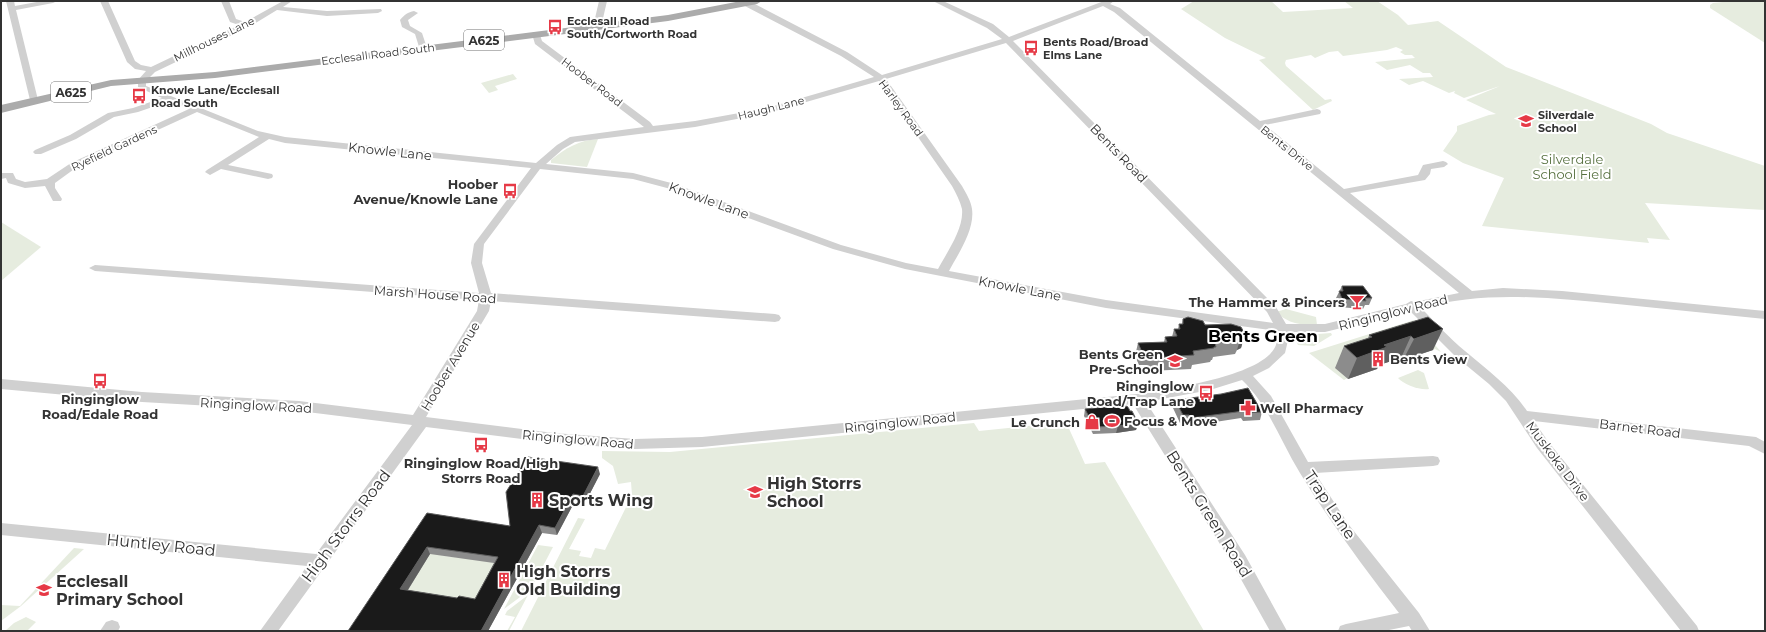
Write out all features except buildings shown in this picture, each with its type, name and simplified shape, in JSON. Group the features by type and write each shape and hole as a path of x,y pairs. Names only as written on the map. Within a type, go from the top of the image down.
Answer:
{"main road":[{"name":"Ecclesall Road South","path":"1,109 111,83 215,75 688,16 757,1"}],"street":[{"path":"34,100 11,5 53,1"},
{"path":"104,1 131,62 138,67 152,70"},
{"path":"225,1 233,20 246,25"},
{"name":"Millhouses Lane","path":"142,80 152,70 246,25 288,1"},
{"path":"597,27 603,1"},
{"name":"Bents Road","path":"937,1 990,26 1020,51 1272,310 1280,319 1283,328"},
{"name":"Haugh Lane","path":"537,167 560,147 573,139 714,121 760,112 881,78 1007,40 1107,2"},
{"name":"Bents Drive","path":"1107,2 1469,295"},
{"name":"Harley Road","path":"744,3 844,54 881,78 957,186 964,200 967,214 964,226 942,273"},
{"path":"277,8 322,14 378,11"},
{"path":"414,13 409,15 404,20 406,27 418,33 422,48"},
{"name":"Hoober Road","path":"536,34 538,42 646,124 650,130"},
{"name":"Knowle Lane","path":"142,80 141,85 144,89 171,98 244,129 267,136 306,142 537,167 607,172 651,180 837,247 882,260 1106,304 1283,328"},
{"path":"38,152 73,137 110,115 135,110 171,98"},
{"name":"Ryefield Gardens","path":"50,182 74,165 197,109"},
{"path":"1258,124 1317,112"},
{"path":"210,172 267,136"},
{"path":"1342,192 1421,178 1425,174 1426,167 1443,164"},
{"path":"219,166 268,176"},
{"path":"486,298 486,290 476,265 476,255 479,244 537,167"},
{"path":"1,176 9,175 12,181 25,185 50,182 50,188 57,199"},
{"name":"Marsh House Road","path":"95,268 486,298 776,318"},
{"name":"Ringinglow Road","path":"1,384 142,398 299,406 590,442 667,443 757,437 1137,399 1203,388 1244,376 1278,354 1284,344 1285,336 1283,328 1325,328 1346,324 1411,305 1469,295 1503,292 1562,295 1765,316"},
{"name":"Hoober Avenue","path":"420,421 483,311 486,298"},
{"name":"Muskoka Drive","path":"1411,305 1459,353 1494,381 1511,398 1542,444 1691,631"},
{"name":"Trap Lane","path":"1244,376 1257,387 1266,399 1304,468 1344,530 1418,624"},
{"name":"Bents Green Road","path":"1137,399 1239,560 1279,631"},
{"name":"Barnet Road","path":"1523,415 1760,446"},
{"name":"High Storrs Road","path":"268,631 420,421"},
{"path":"1304,468 1433,461"},
{"name":"Huntley Road","path":"1,529 320,561"},
{"path":"1346,631 1418,624"}],"green space":[{"name":"Silverdale School Field","path":"1194,1 1271,1 1283,12 1353,8 1344,1 1377,1 1398,15 1408,25 1438,21 1506,67 1651,124 1667,133 1765,166 1765,210 1645,203 1670,240 1647,238 1649,243 1482,226 1504,178 1463,163 1443,151 1457,131 1457,126 1496,114 1466,100 1500,86 1464,98 1454,93 1455,91 1449,93 1423,81 1409,85 1399,79 1433,77 1430,73 1423,73 1410,65 1387,70 1375,62 1415,58 1412,55 1405,55 1400,52 1403,50 1396,47 1387,50 1343,56 1338,51 1329,52 1315,58 1311,55 1286,60 1286,66 1325,100 1331,99 1332,101 1313,110 1259,60 1266,58 1225,38 1181,9"},
{"path":"1733,1 1765,1 1765,43 1710,8 1710,5 1713,3"},
{"path":"513,74 517,79 495,86 498,90 489,93 481,83"},
{"path":"598,139 587,167 551,163 551,160 573,145"},
{"path":"1,222 41,247 1,281"},
{"path":"1286,309 1316,317 1317,325 1295,323 1276,312"},
{"path":"1414,320 1441,352 1435,349 1433,350 1418,338 1344,380 1309,353"},
{"path":"1331,333 1332,335 1314,346 1298,345 1296,341 1304,335"},
{"path":"1418,370 1424,373 1429,389 1421,389 1412,386 1404,383 1398,378"},
{"name":"High Storrs School","path":"1066,422 1085,464 1105,462 1204,631 521,631 578,518 585,519 569,549 581,551 579,556 591,558 595,548 605,550 632,495 631,482 618,484 613,466 602,458 602,451 670,452 974,423 979,431"},
{"path":"538,545 553,547 531,589 504,609"},
{"path":"74,548 84,549 21,606 1,621 1,605 20,606"},
{"path":"431,552 445,556 502,562 480,601 400,602"},
{"path":"528,595 509,631 507,631 515,617 505,615 507,611"},
{"path":"26,617 36,622 27,631 5,631 14,623"}],"place":[{"name":"Ecclesall Road South/Cortworth Road","path":"555,27"},
{"name":"Bents Road/Broad Elms Lane","path":"1031,48"},
{"name":"Knowle Lane/Ecclesall Road South","path":"139,96"},
{"name":"Silverdale School","path":"1526,121"},
{"name":"Hoober Avenue/Knowle Lane","path":"510,191"},
{"name":"The Hammer & Pincers","path":"1357,302"},
{"name":"Bents View","path":"1378,359"},
{"name":"Bents Green Pre-School","path":"1175,361"},
{"name":"Ringinglow Road/Edale Road","path":"100,381"},
{"name":"Ringinglow Road/Trap Lane","path":"1206,393"},
{"name":"Well Pharmacy","path":"1248,408"},
{"name":"Focus & Move","path":"1112,421"},
{"name":"Le Crunch","path":"1092,422"},
{"name":"Ringinglow Road/High Storrs Road","path":"481,445"},
{"name":"High Storrs School","path":"755,492"},
{"name":"Sports Wing","path":"537,500"},
{"name":"High Storrs Old Building","path":"504,580"},
{"name":"Ecclesall Primary School","path":"44,590"}],"district":[{"name":"Bents Green","path":"1263,336"}]}
